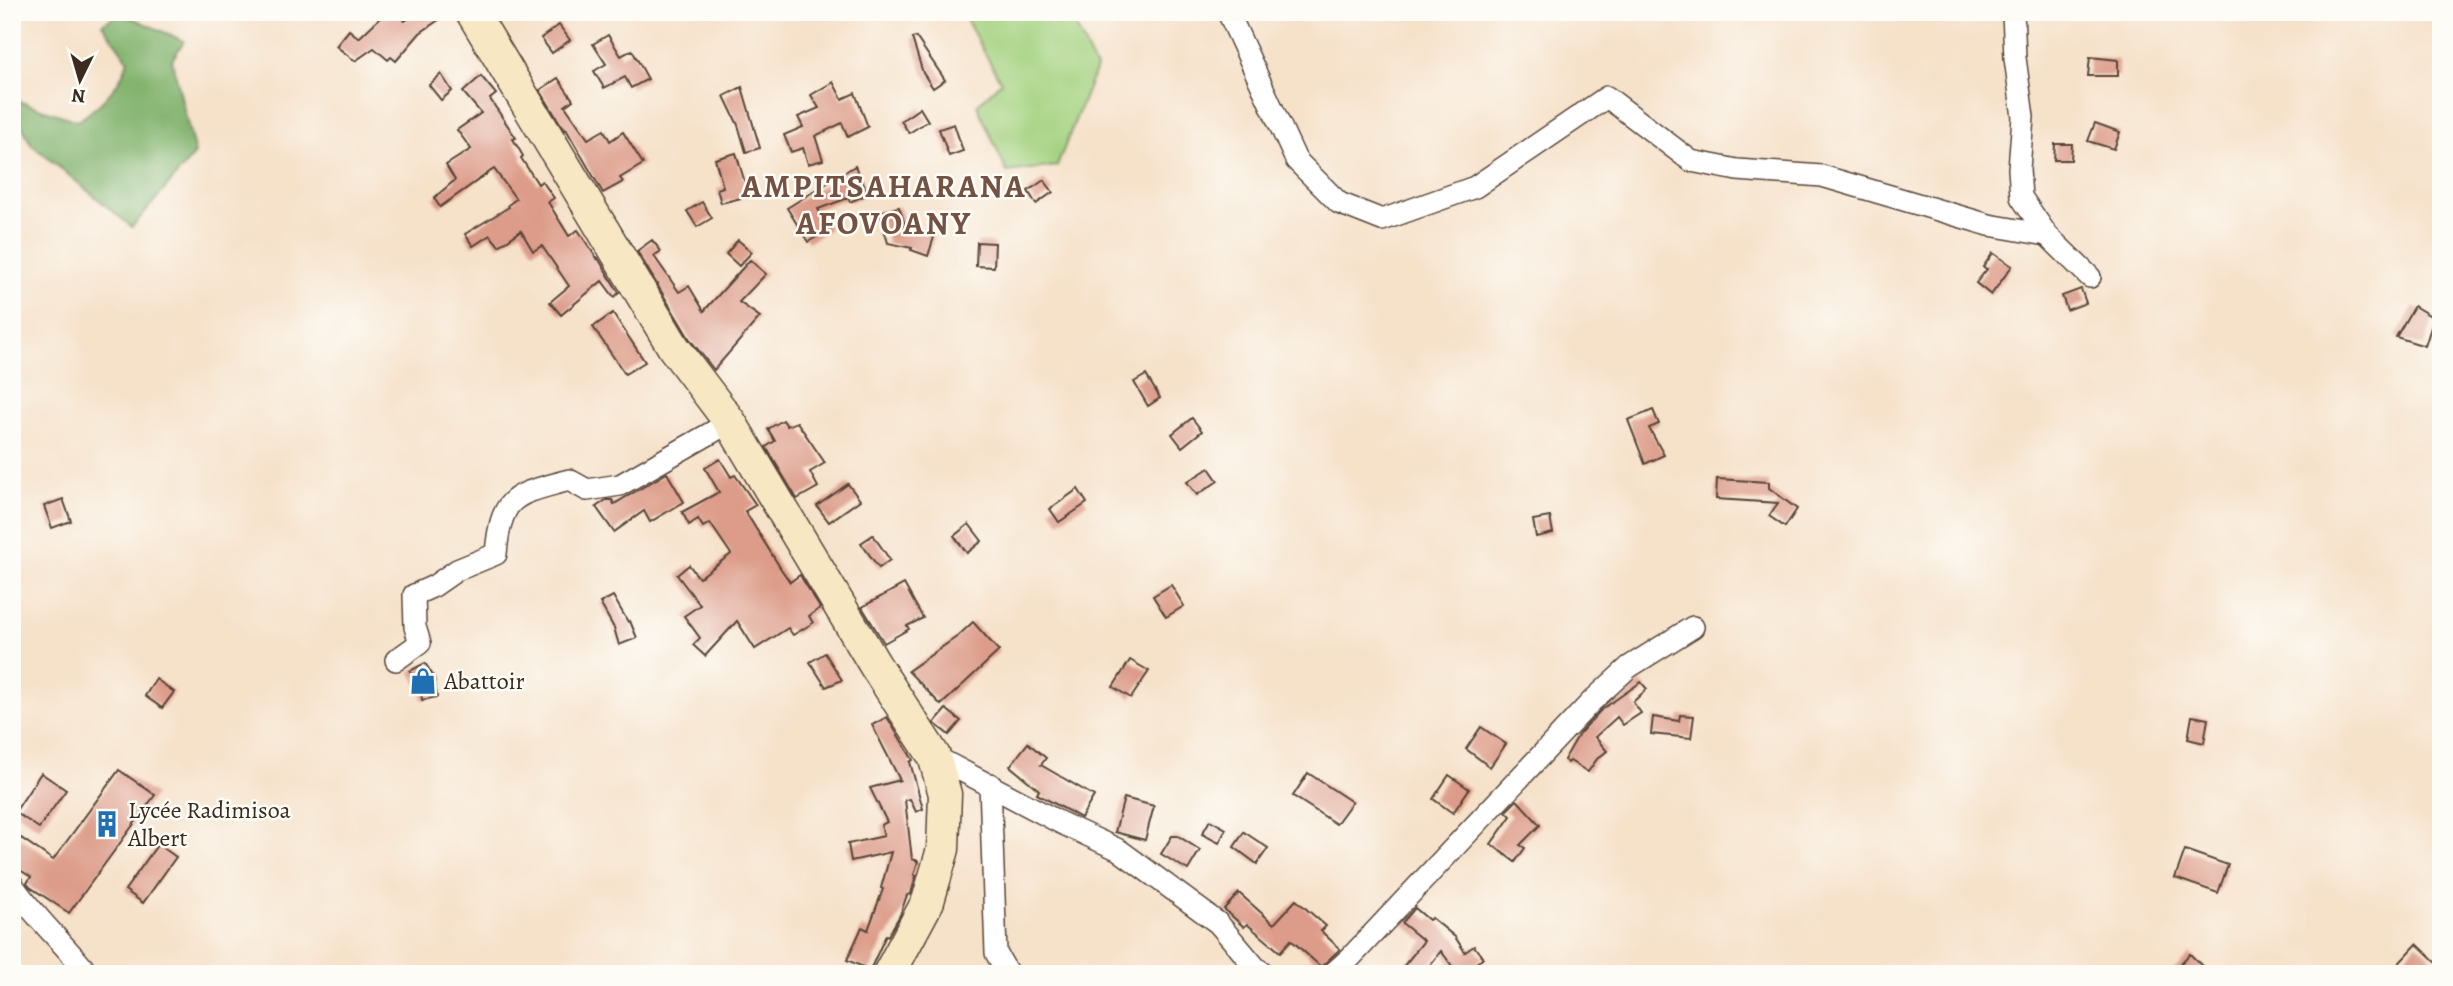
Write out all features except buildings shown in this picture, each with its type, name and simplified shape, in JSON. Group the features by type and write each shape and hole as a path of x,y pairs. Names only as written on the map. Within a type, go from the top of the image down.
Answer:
{"main road":[{"path":"472,12 674,348 730,422 875,665 934,756 945,794 943,849 928,901 889,974"}],"street":[{"path":"1228,12 1296,160 1339,203 1382,220 1475,187 1607,97 1691,161 1737,170 1822,176 1989,225 2047,235"},
{"path":"2013,12 2015,58 2023,117 2019,169 2021,197 2047,235 2090,277"},
{"path":"396,660 420,643 415,627 414,596 457,570 496,554 503,511 521,493 569,480 587,490 620,485 730,422"},
{"path":"1332,974 1591,701 1629,667 1693,627"},
{"path":"934,756 1059,822 1119,850 1218,923 1256,968 1265,974"},
{"path":"989,784 996,953 1008,974"},
{"path":"12,884 27,908 88,974"}],"green space":[{"path":"962,12 1069,12 1096,68 1057,166 1007,172 977,105 1001,82"},
{"path":"121,13 184,41 172,60 195,154 132,227 31,144 12,106 12,99 78,121 94,109 115,87 128,60 102,24"}],"place":[{"name":"Abattoir","path":"423,681"},
{"name":"Lycée Radimisoa Albert","path":"107,824"}],"district":[{"name":"AMPITSAHARANA AFOVOANY","path":"884,204"}]}
